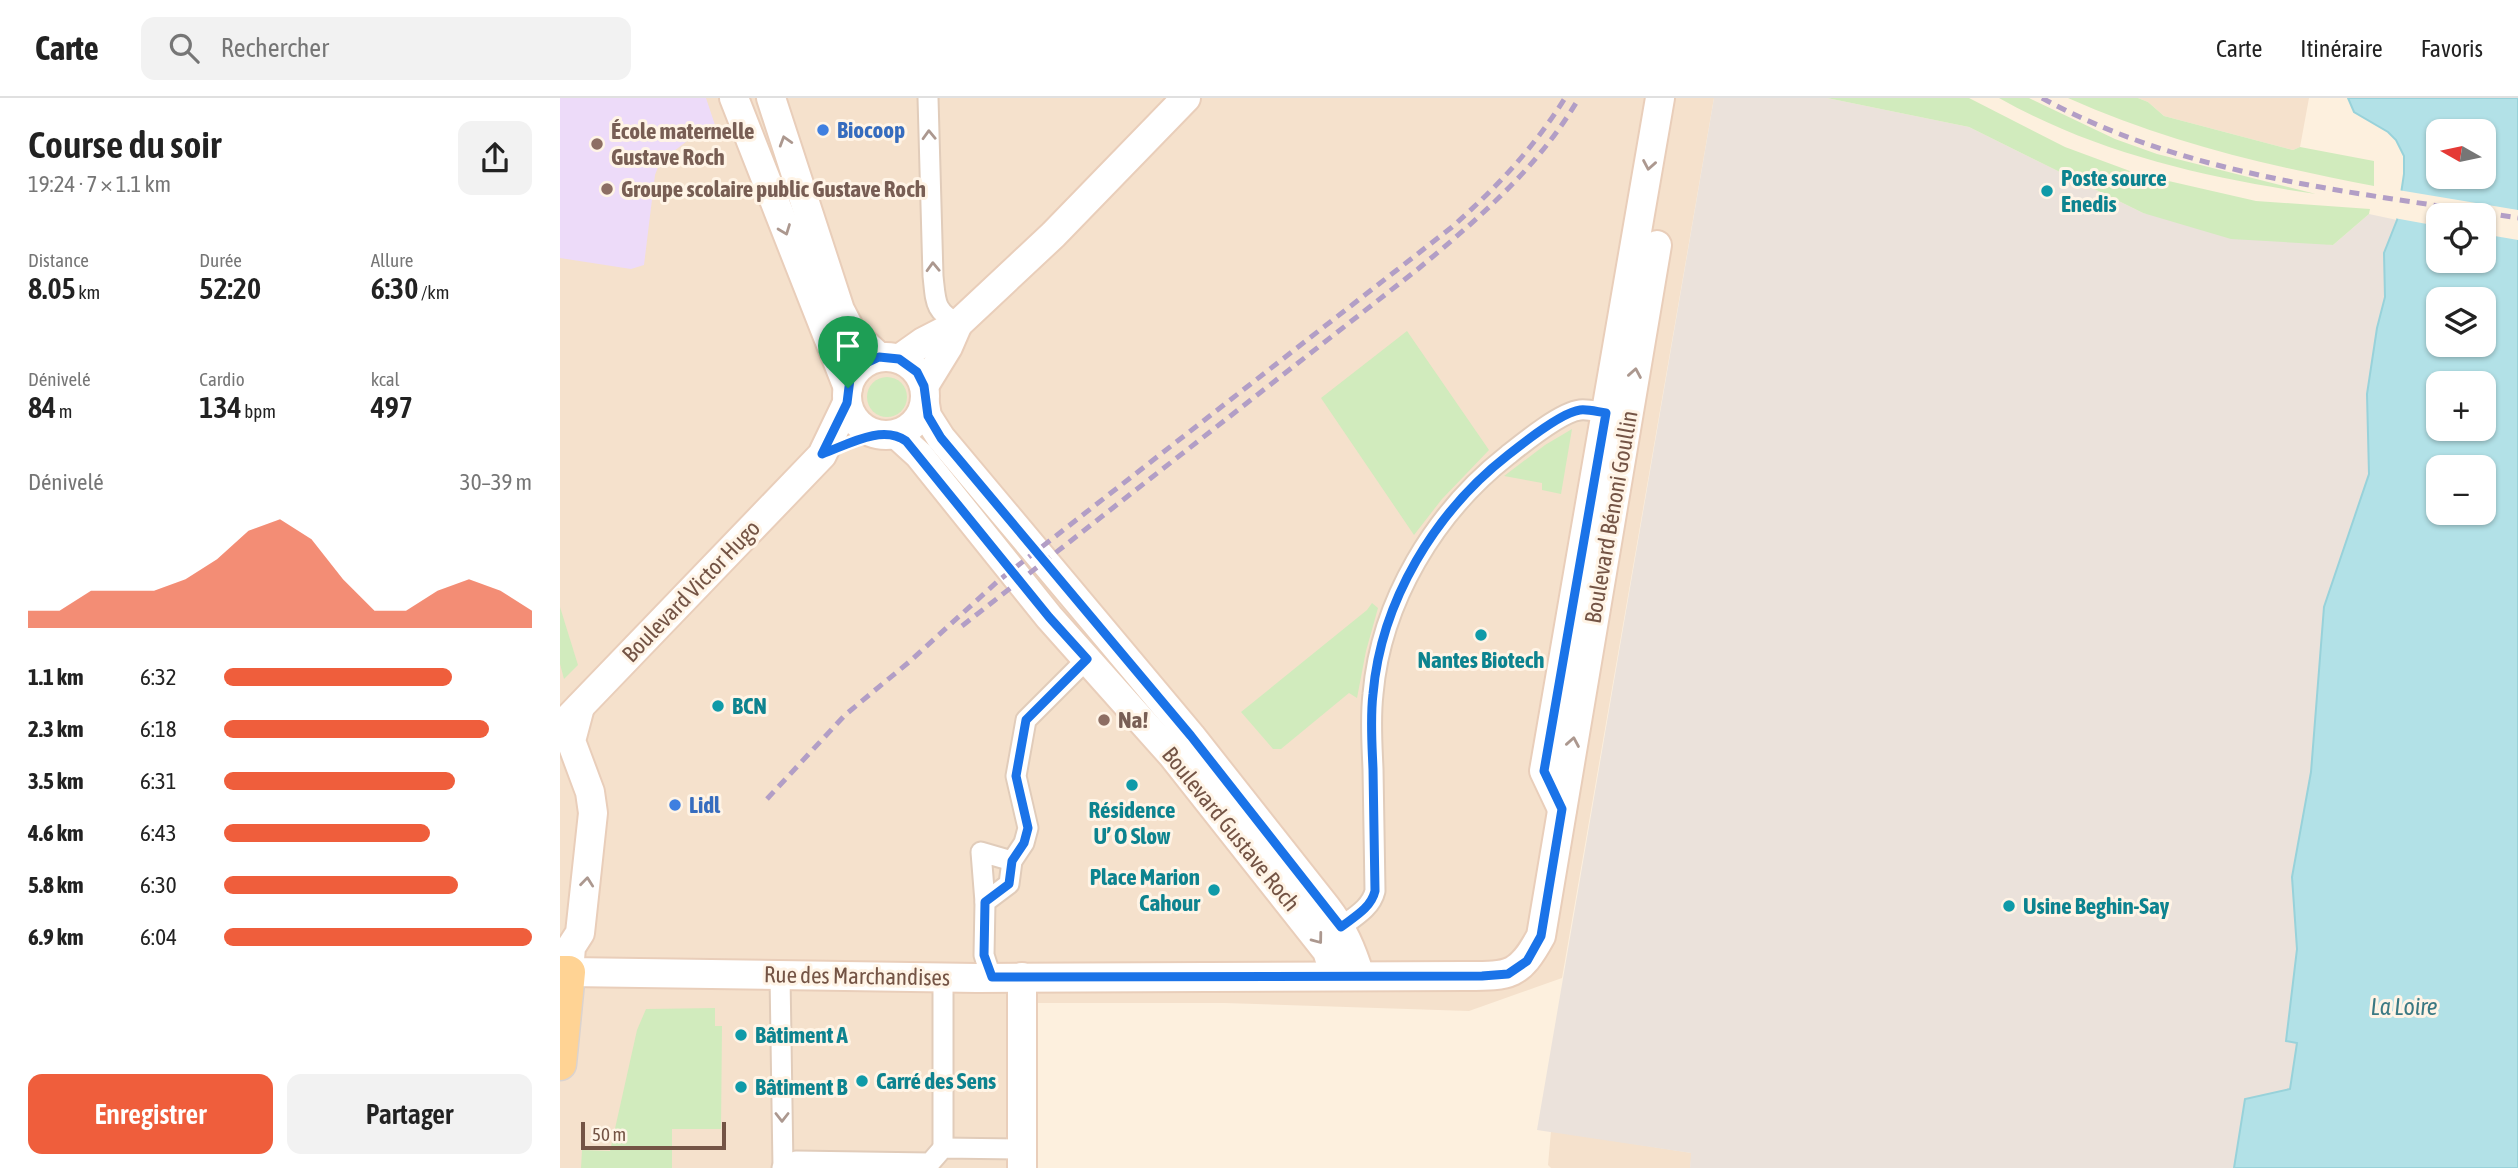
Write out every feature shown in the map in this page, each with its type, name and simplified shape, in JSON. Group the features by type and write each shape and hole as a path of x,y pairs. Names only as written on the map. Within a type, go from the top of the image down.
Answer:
{"main road":[{"path":"560,1063 564,972"}],"street":[{"path":"734,98 857,423 886,435 905,431 918,420 925,395 958,324"},
{"path":"771,98 840,310 851,331 889,358 917,372 925,395"},
{"path":"928,98 936,305 943,316 958,324"},
{"name":"Boulevard Bénoni Goullin","path":"1562,809 1544,771 1660,98"},
{"path":"847,396 850,379 862,365 889,358 958,324 1053,235 1175,101"},
{"name":"Boulevard Bénoni Goullin","path":"1482,976 1508,974 1527,961 1541,936 1562,809 1637,242"},
{"name":"Boulevard Gustave Roch","path":"925,395 928,416 941,438 1227,802 1341,927 1352,949 1348,976"},
{"name":"Boulevard Victor Hugo","path":"560,727 822,454 847,396"},
{"path":"1341,927 1363,911 1375,891 1373,692 1387,628 1414,566 1428,541 1451,510 1496,464 1571,413 1578,410 1606,413"},
{"name":"Boulevard Victor Hugo","path":"822,454 886,435"},
{"name":"Boulevard Gustave Roch","path":"886,435 919,455 1049,617 1173,756 1227,802 1327,951 1348,976"},
{"path":"985,902 1009,884 1012,861 1024,843 1028,828 1016,776 1026,720 1087,659"},
{"path":"564,972 571,947 580,933 593,821 590,792 571,741 580,707"},
{"path":"992,977 984,955 985,902 981,852 1012,861"},
{"name":"Rue des Marchandises","path":"564,972 1023,978 1482,976"},
{"path":"780,975 783,1168 796,1161 930,1163 943,1148 943,977"},
{"path":"943,1148 1022,1158 1023,978"}],"shaded area":[{"path":"560,98 1714,98 1562,978 1469,1011 1225,1003 1032,1003 1031,1168 560,1168"},
{"name":"Groupe scolaire public Gustave Roch","path":"560,98 706,98 717,131 687,141 660,162 655,175 644,265 631,269 560,258"},
{"path":"1714,98 1827,98 1969,127 2143,213 2333,245 2369,214 2397,220 2384,253 2385,297 2377,328 2367,394 2369,474 2348,538 2292,877 2297,949 2286,1040 2297,1042 2290,1089 2245,1099 2234,1168 1690,1168 1691,1153 1537,1130"},
{"path":"2138,98 2309,98 2300,147 2293,150 2164,116 2148,102"},
{"path":"1551,1131 1692,1153 1690,1168 1551,1168 1548,1165"}],"green space":[{"path":"1827,98 1969,98 2065,147 2138,174 2256,201 2370,209 2369,214 2333,245 2231,239 2143,213 1969,127"},
{"path":"1999,98 2029,98 2115,139 2157,154 2316,194 2234,180 2153,161 2074,134"},
{"path":"2068,98 2138,98 2148,102 2164,116 2293,150 2300,147 2374,161 2374,186 2218,151 2142,128"},
{"path":"1407,331 1489,450 1442,499 1414,535 1321,398"},
{"path":"887,377 895,378 901,383 906,389 906,405 901,411 895,416 887,417 879,416 873,411 868,405 867,397 868,389 873,383 879,378"},
{"path":"1572,429 1561,494 1542,490 1542,483 1504,476 1545,445"},
{"path":"1372,603 1378,608 1357,698 1349,693 1281,749 1273,749 1241,712 1367,610"},
{"path":"560,607 578,665 564,679 560,664"},
{"path":"715,1008 715,1026 722,1026 721,1129 672,1129 672,1168 581,1168 582,1150 610,1151 637,1030 646,1009"}],"water":[{"name":"La Loire","path":"2348,98 2518,98 2518,1168 2234,1168 2245,1099 2290,1089 2297,1043 2286,1041 2297,949 2292,877 2311,772 2324,607 2369,474 2367,394 2377,328 2385,297 2384,253 2397,220 2404,174 2404,156 2396,140 2388,132 2354,112"}],"pier":[{"path":"2398,190 2476,203 2426,203 2426,224 2394,218"},
{"path":"2496,206 2518,210 2518,240 2496,236"}],"railway":[{"path":"767,799 845,715 909,662 998,581 1452,227 1513,167 1565,98"},
{"path":"962,626 1441,250 1506,191 1526,169 1563,123 1579,98"},
{"path":"2042,98 2098,125 2155,147 2214,164 2335,190 2518,218"}],"place":[{"name":"Biocoop","path":"823,130"},
{"name":"École maternelle Gustave Roch","path":"597,144"},
{"name":"Groupe scolaire public Gustave Roch","path":"607,189"},
{"name":"Poste source Enedis","path":"2047,191"},
{"name":"Nantes Biotech","path":"1481,635"},
{"name":"BCN","path":"718,706"},
{"name":"Na!","path":"1104,720"},
{"name":"Résidence U’ O Slow","path":"1132,785"},
{"name":"Lidl","path":"675,805"},
{"name":"Place Marion Cahour","path":"1214,890"},
{"name":"Usine Beghin-Say","path":"2009,906"},
{"name":"Bâtiment A","path":"741,1035"},
{"name":"Carré des Sens","path":"862,1081"},
{"name":"Bâtiment B","path":"741,1087"}],"route":[{"path":"879,357 899,359 912,366 924,386 928,416 941,438 1191,736 1341,927 1363,911 1375,891 1371,721 1373,692 1387,628 1400,593 1428,541 1458,502 1488,470 1544,429 1578,410 1606,413 1544,771 1562,809 1541,936 1527,961 1508,974 1482,976 992,977 984,955 985,902 1009,884 1012,861 1024,843 1028,828 1016,776 1026,720 1087,659 1049,617 906,441 897,435 876,435 822,454 847,403 848,388 855,372 870,360 879,357"}]}
